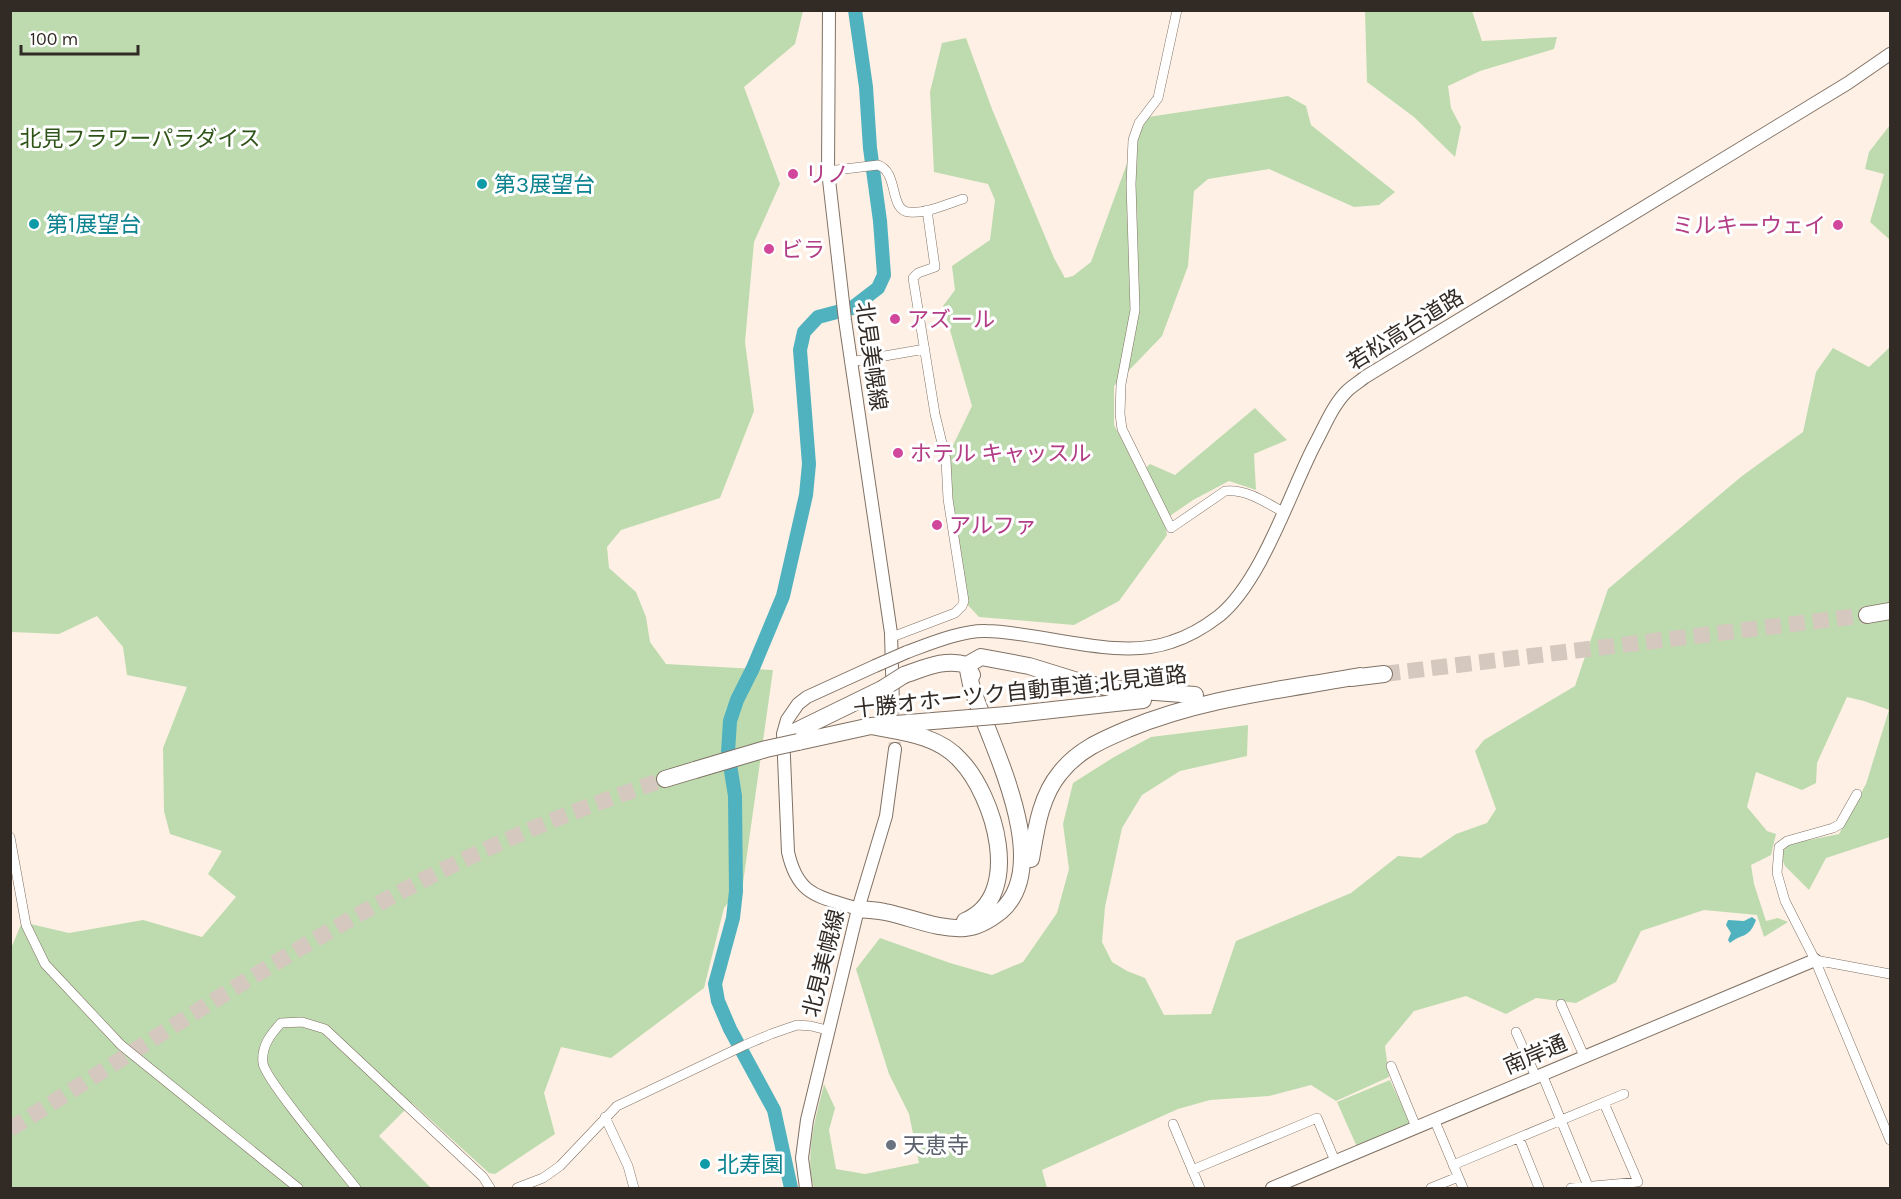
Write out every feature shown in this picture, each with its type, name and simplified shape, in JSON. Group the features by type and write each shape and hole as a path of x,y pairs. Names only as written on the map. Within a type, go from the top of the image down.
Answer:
{"highway":[{"path":"1867,615 1889,612"},
{"path":"796,737 904,675 936,664 954,661 967,665 981,657 1029,666 1084,683 1116,689 1195,694"},
{"path":"967,665 1000,737 1019,792 1031,859"},
{"path":"858,909 884,912 923,923 965,928 979,925 995,916 1006,907 1014,892 1020,877 1022,855 1011,790 973,691 967,665"},
{"name":"十勝オホーツク自動車道;北見道路","path":"670,778 796,737 871,726 1007,715 1384,674"},
{"path":"858,909 882,921 952,937 983,933 1003,922 1019,902 1026,886 1041,808 1059,775 1078,754 1095,743 1157,717 1185,709 1360,676"},
{"path":"871,726 922,737 942,745 960,759 984,797 999,850 999,877 994,893 981,911 968,920 950,927"}],"main road":[{"name":"北見美幌線","path":"829,10 828,171 844,320 891,637 893,706"},
{"name":"若松高台道路","path":"858,909 815,895 799,883 791,868 788,852 783,734 791,712 807,697 907,652 941,640 983,631 1014,633 1103,646 1138,648 1171,642 1219,616 1238,596 1257,568 1330,416 1347,391 1848,84 1890,54"},
{"name":"北見美幌線","path":"805,1186 803,1142 827,1030 858,909 886,816 895,749"},
{"name":"南岸通","path":"1272,1188 1815,960"}],"street":[{"path":"1177,10 1158,98 1139,123 1133,140 1131,184 1135,310 1121,384 1122,429 1171,528 1226,490 1235,490 1257,497 1283,513"},
{"path":"828,171 878,165 884,167 889,172 898,205 902,211 907,213 927,210 963,199"},
{"path":"891,637 955,613 964,601 948,499 945,460 935,414 913,278 918,273 935,267 927,210"},
{"path":"850,362 925,349"},
{"path":"1857,794 1840,824 1786,841 1779,848 1777,873 1785,901 1815,960 1890,1140"},
{"path":"10,837 26,925 45,964 121,1045 298,1188"},
{"path":"1815,960 1890,974"},
{"path":"1561,1004 1584,1056"},
{"path":"356,1188 275,1085 263,1064 267,1038 281,1023 302,1022 325,1029 483,1177 490,1188"},
{"path":"517,1188 543,1178 560,1166 617,1106 745,1045 797,1025 827,1030"},
{"path":"1516,1032 1560,1120 1588,1186"},
{"path":"1390,1066 1416,1127"},
{"path":"1453,1166 1624,1094"},
{"path":"1571,1188 1638,1182 1604,1103"},
{"path":"605,1117 628,1166 634,1188"},
{"path":"1192,1170 1317,1118 1335,1161"},
{"path":"1434,1119 1463,1188"},
{"path":"1173,1124 1200,1188"},
{"path":"1519,1138 1539,1188"},
{"path":"1431,1188 1458,1177"}],"green space":[{"name":"北見フラワーパラダイス","path":"11,11 803,11 795,44 744,87 780,184 754,242 745,342 754,411 720,498 621,530 607,547 609,568 636,592 646,617 650,642 666,664 773,670 743,883 724,908 704,988 611,1058 561,1047 544,1093 555,1134 495,1174 489,1173 412,1103 379,1136 431,1188 11,1188 10,945 12,946 22,922 69,933 143,920 202,937 236,897 208,874 222,851 170,834 164,811 163,748 187,687 127,675 123,647 97,616 59,634 11,632"},
{"path":"1365,11 1472,11 1482,41 1557,37 1554,49 1480,71 1448,86 1451,108 1461,127 1455,157 1414,117 1367,82"},
{"path":"966,38 992,109 1054,258 1065,278 1073,276 1091,262 1137,136 1148,117 1288,96 1306,106 1311,125 1395,192 1379,205 1354,207 1269,169 1208,179 1194,191 1188,266 1162,336 1114,386 1114,425 1140,473 1150,464 1175,475 1255,408 1287,440 1254,454 1256,490 1229,481 1193,500 1164,520 1167,535 1119,601 1074,625 979,617 964,601 946,460 972,406 943,306 955,290 952,266 990,240 995,200 988,184 934,172 930,92 942,43"},
{"path":"1890,125 1890,240 1870,222 1884,174 1865,169 1869,152"},
{"path":"1890,347 1890,837 1826,858 1809,890 1785,866 1780,855 1789,844 1839,834 1866,784 1889,710 1847,697 1817,763 1816,783 1802,790 1756,772 1747,807 1767,831 1776,834 1771,855 1751,865 1754,884 1766,921 1778,918 1788,922 1764,937 1757,915 1704,910 1641,931 1616,982 1576,1003 1536,998 1506,1014 1466,996 1414,1011 1385,1046 1389,1077 1336,1101 1311,1085 1269,1096 1210,1100 1178,1109 1042,1170 1047,1188 814,1188 810,1162 811,1149 824,1084 835,1108 829,1130 836,1169 865,1174 919,1163 909,1114 889,1074 856,969 880,938 992,975 1023,962 1057,913 1069,869 1063,824 1073,783 1151,737 1248,725 1247,756 1180,771 1142,795 1122,828 1105,907 1102,942 1112,962 1145,978 1164,1015 1211,1014 1236,941 1351,893 1398,856 1421,858 1456,834 1487,823 1496,809 1475,751 1484,740 1575,686 1608,589 1742,476 1803,432 1816,372 1833,348 1869,367"},
{"path":"1390,1080 1411,1125 1357,1147 1337,1102"}],"water":[{"path":"1752,917 1756,920 1751,930 1730,943 1728,940 1731,933 1726,925 1728,920 1744,921"}],"waterway":[{"path":"791,1188 774,1110 730,1029 718,1001 715,984 733,918 736,891 735,796 728,752 730,721 783,596 806,495 809,464 800,350 804,332 818,317 852,308 878,288 884,275 880,221 870,148 866,87 855,10"}],"tunnel":[{"path":"1384,674 1867,615"},
{"path":"893,706 895,749"},
{"path":"10,1129 252,977 376,905 524,832 665,779"}],"place":[{"name":"リノ","path":"793,174"},
{"name":"第3展望台","path":"482,184"},
{"name":"第1展望台","path":"34,224"},
{"name":"ミルキーウェイ","path":"1838,225"},
{"name":"ビラ","path":"769,249"},
{"name":"アズール","path":"895,319"},
{"name":"ホテル キャッスル","path":"898,453"},
{"name":"アルファ","path":"937,525"},
{"name":"天恵寺","path":"891,1145"},
{"name":"北寿園","path":"705,1164"}]}
